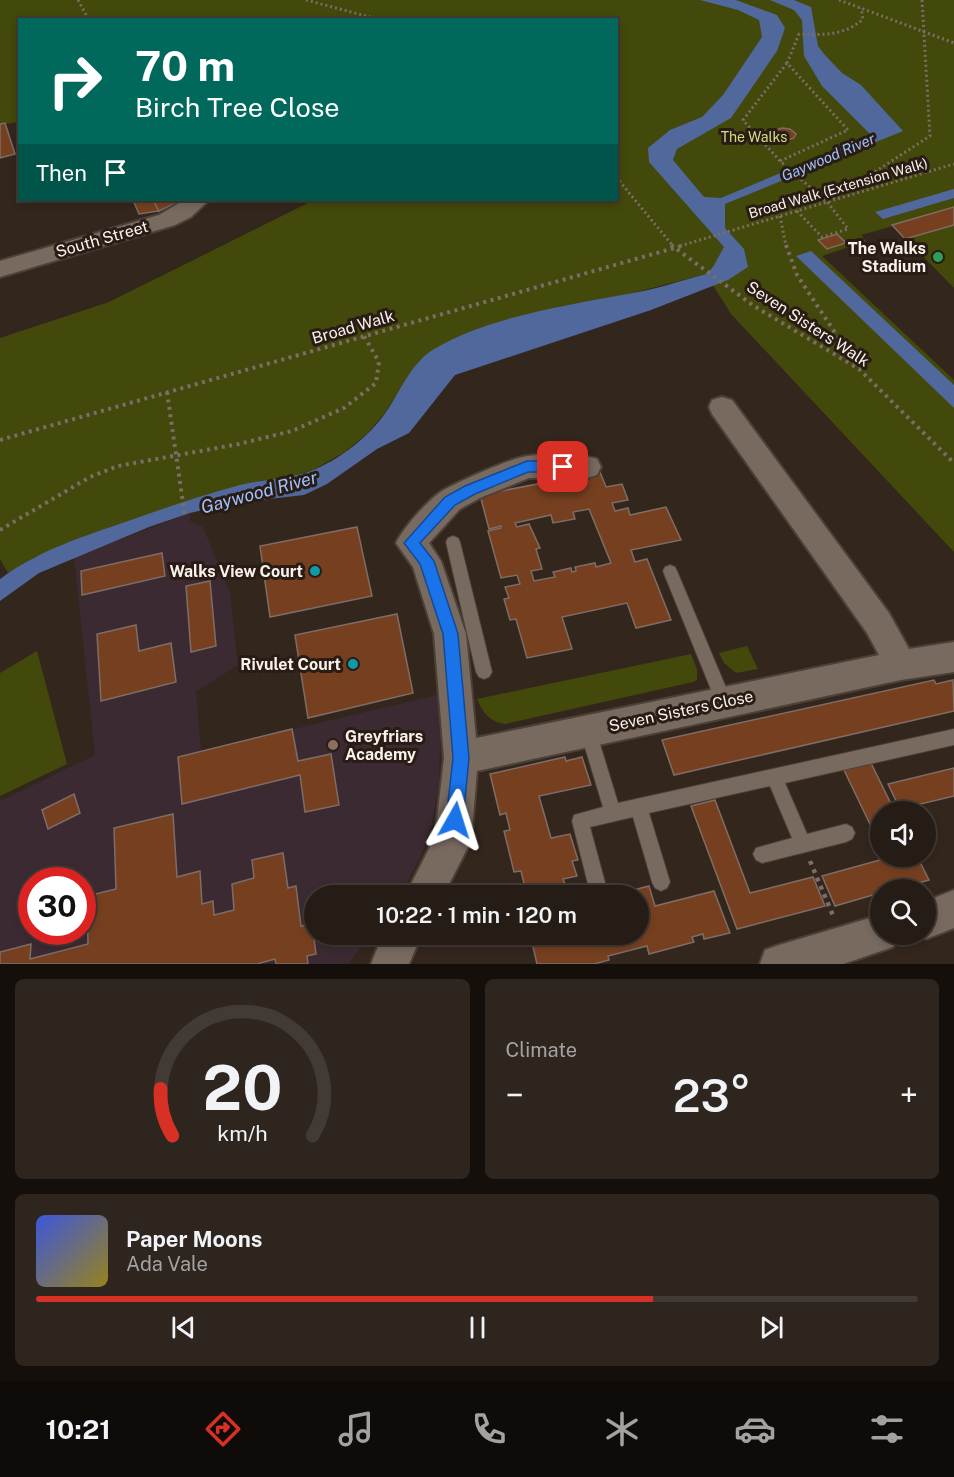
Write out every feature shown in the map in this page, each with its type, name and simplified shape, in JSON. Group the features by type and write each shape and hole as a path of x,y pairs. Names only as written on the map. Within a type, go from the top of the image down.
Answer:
{"street":[{"name":"South Street","path":"0,269 167,220 183,212 197,201"},
{"path":"722,406 878,623 902,665"},
{"path":"429,885 453,841 461,758 462,631 426,561 411,543 450,501 470,490 527,467 571,460"},
{"name":"Seven Sisters Close","path":"461,758 902,665 954,657"},
{"path":"936,916 954,909"},
{"path":"779,964 863,940"},
{"path":"390,964 398,945"}],"lane":[{"path":"453,542 462,631 484,672"},
{"path":"670,571 724,702"},
{"path":"588,731 613,813"},
{"path":"597,885 580,821 954,737"},
{"path":"775,778 803,844"},
{"path":"639,809 661,882"},
{"path":"762,854 846,833"}],"path":[{"path":"78,0 88,18"},
{"path":"306,0 374,18"},
{"path":"839,0 954,43"},
{"path":"828,203 930,136 922,0"},
{"path":"797,211 822,237 848,229 828,203 787,170 743,120 787,63 799,34 841,33 856,27 863,19 861,8"},
{"path":"780,161 848,130 787,63"},
{"name":"Broad Walk (Extension Walk)","path":"713,236 954,164"},
{"name":"Seven Sisters Walk","path":"618,179 674,248 754,306 859,369 954,463"},
{"path":"780,216 786,245 797,275 859,369"},
{"name":"Broad Walk","path":"0,440 713,236"},
{"path":"0,530 90,477 118,466 292,431 344,408 376,382 379,362 364,336"},
{"path":"167,392 185,518"},
{"path":"803,844 863,940"}],"shaded area":[{"name":"Greyfriars Academy","path":"190,513 190,521 203,527 230,593 238,665 196,692 201,751 437,695 440,738 439,783 432,823 421,856 405,885 304,885 304,945 363,945 348,964 0,964 0,801 95,755 74,557"}],"green space":[{"name":"The Walks","path":"0,0 954,0 954,288 893,226 861,235 866,241 822,256 954,380 954,552 731,314 706,274 629,294 557,307 509,320 444,344 419,361 384,414 368,433 345,452 313,470 286,478 260,481 33,558 8,573 0,559 0,338 109,302 312,201 618,201 618,18 18,18 18,122 0,125"},
{"path":"747,646 758,669 736,673 724,663 719,653"},
{"path":"37,651 67,764 0,796 0,673"},
{"path":"691,654 697,669 697,680 693,682 505,724 488,716 477,699"}],"water":[{"name":"Gaywood River","path":"700,0 736,0 777,15 785,28 777,51 731,118 677,149 673,160 704,197 721,198 871,135 822,86 804,56 802,20 794,10 770,0 794,0 811,7 818,46 842,73 861,85 903,131 725,204 725,228 744,249 748,267 728,280 651,310 455,375 409,433 377,449 327,484 304,495 233,503 190,513 149,527 39,573 0,601 0,579 30,560 61,545 198,497 258,481 302,474 332,461 353,447 379,421 417,364 431,351 452,340 500,321 526,314 647,290 706,274 713,267 724,247 649,162 648,148 670,130 702,117 723,95 762,37 759,20 738,10"},
{"path":"954,189 954,198 883,219 875,212"},
{"path":"811,251 954,385 954,408 796,256"}],"building":[{"path":"5,123 15,154 0,158 0,124"},
{"path":"790,129 796,134 794,138 780,139 775,135 776,130"},
{"path":"133,201 154,201 159,211 139,214"},
{"path":"154,201 175,201 176,203 159,211"},
{"path":"954,207 954,225 905,239 892,225"},
{"path":"837,234 846,243 827,249 818,240"},
{"path":"600,472 606,487 622,484 628,500 612,503 615,511 628,508 630,515 666,507 681,540 631,550 635,562 647,559 671,620 636,628 627,603 562,617 572,649 527,658 516,619 510,620 504,599 509,598 505,587 520,584 517,575 501,578 488,531 501,528 501,526 489,529 480,495","holes":["589,509 611,563 596,567 595,563 575,567 576,571 572,572 571,568 553,572 555,577 534,581 531,571 542,569 536,549 540,548 529,524 517,527 515,523 551,515 553,523 575,519 573,512"]},
{"name":"Walks View Court","path":"357,527 372,596 270,617 260,546"},
{"path":"162,553 165,576 82,595 81,571"},
{"path":"210,581 216,646 191,652 186,586"},
{"name":"Rivulet Court","path":"397,614 413,693 308,718 295,635"},
{"path":"136,625 139,651 171,643 176,682 101,701 97,634"},
{"path":"934,680 936,684 953,680 954,711 674,775 662,740"},
{"path":"292,729 298,761 331,754 339,805 305,812 300,775 182,804 178,757"},
{"path":"565,757 566,761 582,757 591,785 539,796 551,838 570,834 578,860 572,861 577,876 563,879 565,885 524,885 521,871 514,872 504,831 510,830 506,813 500,815 490,774"},
{"path":"871,763 890,801 870,801 870,824 844,770"},
{"path":"954,768 954,796 933,801 896,801 888,784"},
{"path":"74,794 80,813 48,829 42,810"},
{"path":"715,800 750,893 813,877 825,906 737,929 691,806"},
{"path":"173,814 177,877 200,871 202,904 213,901 214,915 234,910 232,884 254,878 252,860 283,853 288,888 296,886 301,926 304,925 304,945 315,945 316,954 307,956 308,964 276,964 275,959 257,964 0,964 0,952 27,945 31,945 30,959 84,945 96,945 96,894 116,889 114,828"},
{"path":"870,863 870,867 922,867 928,879 870,879 870,896 835,906 822,876"},
{"path":"649,886 655,906 714,891 730,933 704,939 703,934 692,937 694,942 649,954 647,946 608,956 609,960 594,964 537,964 533,945 649,945"}],"place":[{"name":"The Walks Stadium","path":"938,257"},
{"name":"Walks View Court","path":"315,571"},
{"name":"Rivulet Court","path":"353,664"},
{"name":"Greyfriars Academy","path":"333,745"}],"route":[{"path":"455,820 461,758 450,634 426,561 411,543 450,501 470,490 527,467 563,467"}]}
